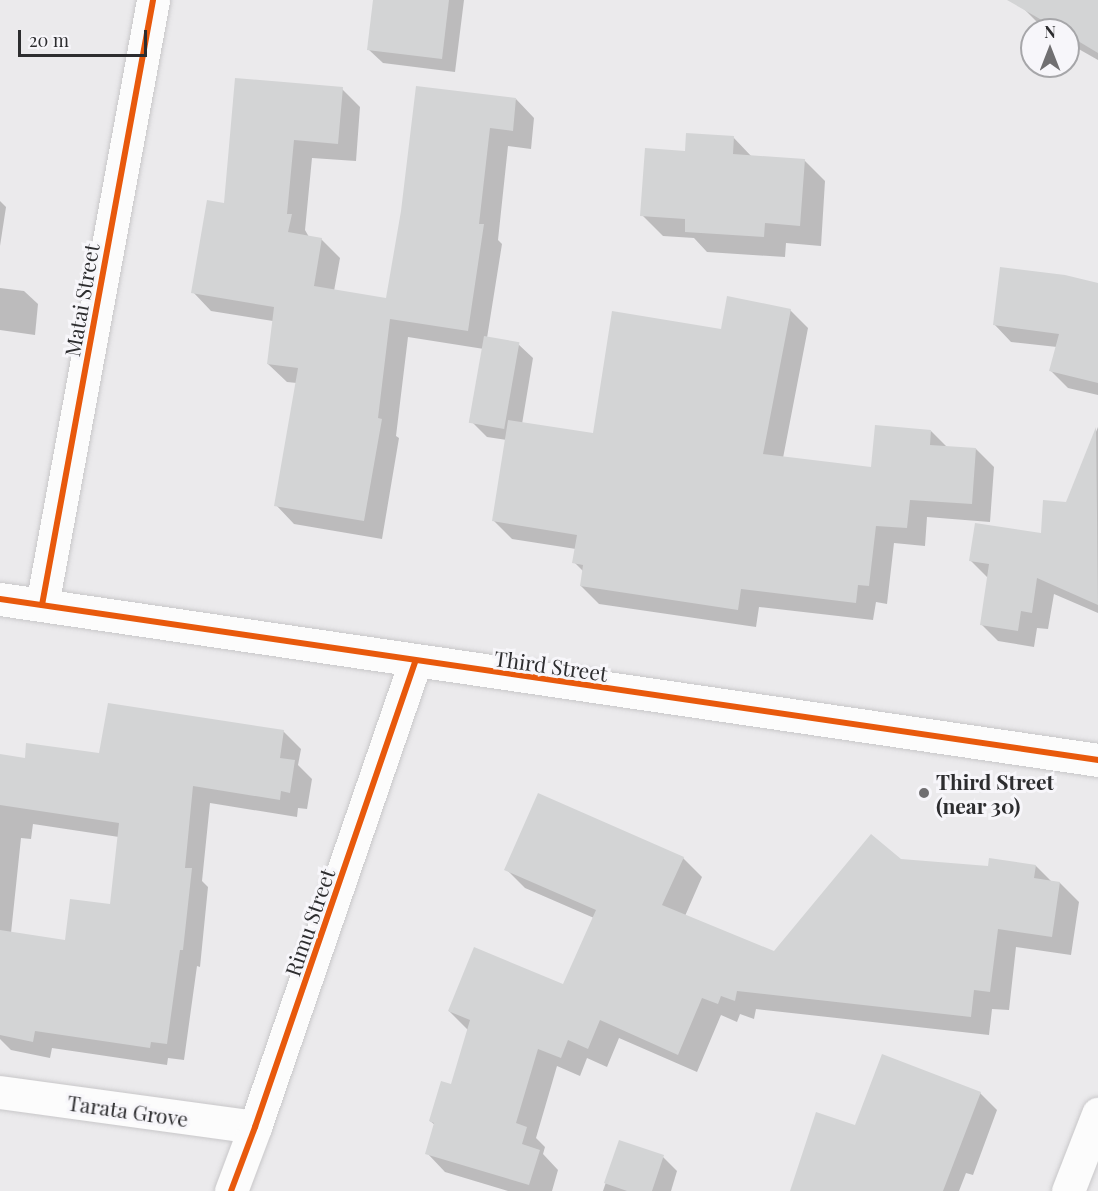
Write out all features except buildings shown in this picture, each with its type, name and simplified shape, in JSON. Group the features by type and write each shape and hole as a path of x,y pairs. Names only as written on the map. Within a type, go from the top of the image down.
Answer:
{"street":[{"name":"Matai Street","path":"42,605 153,0"},
{"name":"Third Street","path":"0,599 415,662 1098,760"},
{"name":"Rimu Street","path":"231,1191 415,662"},
{"name":"Tarata Grove","path":"0,1092 255,1127"},
{"path":"1068,1191 1098,1114"}],"cycle path":[{"path":"42,605 153,0"},
{"path":"0,599 1098,760"},
{"path":"231,1191 415,662"}],"place":[{"name":"Third Street (near 30)","path":"924,793"}]}
